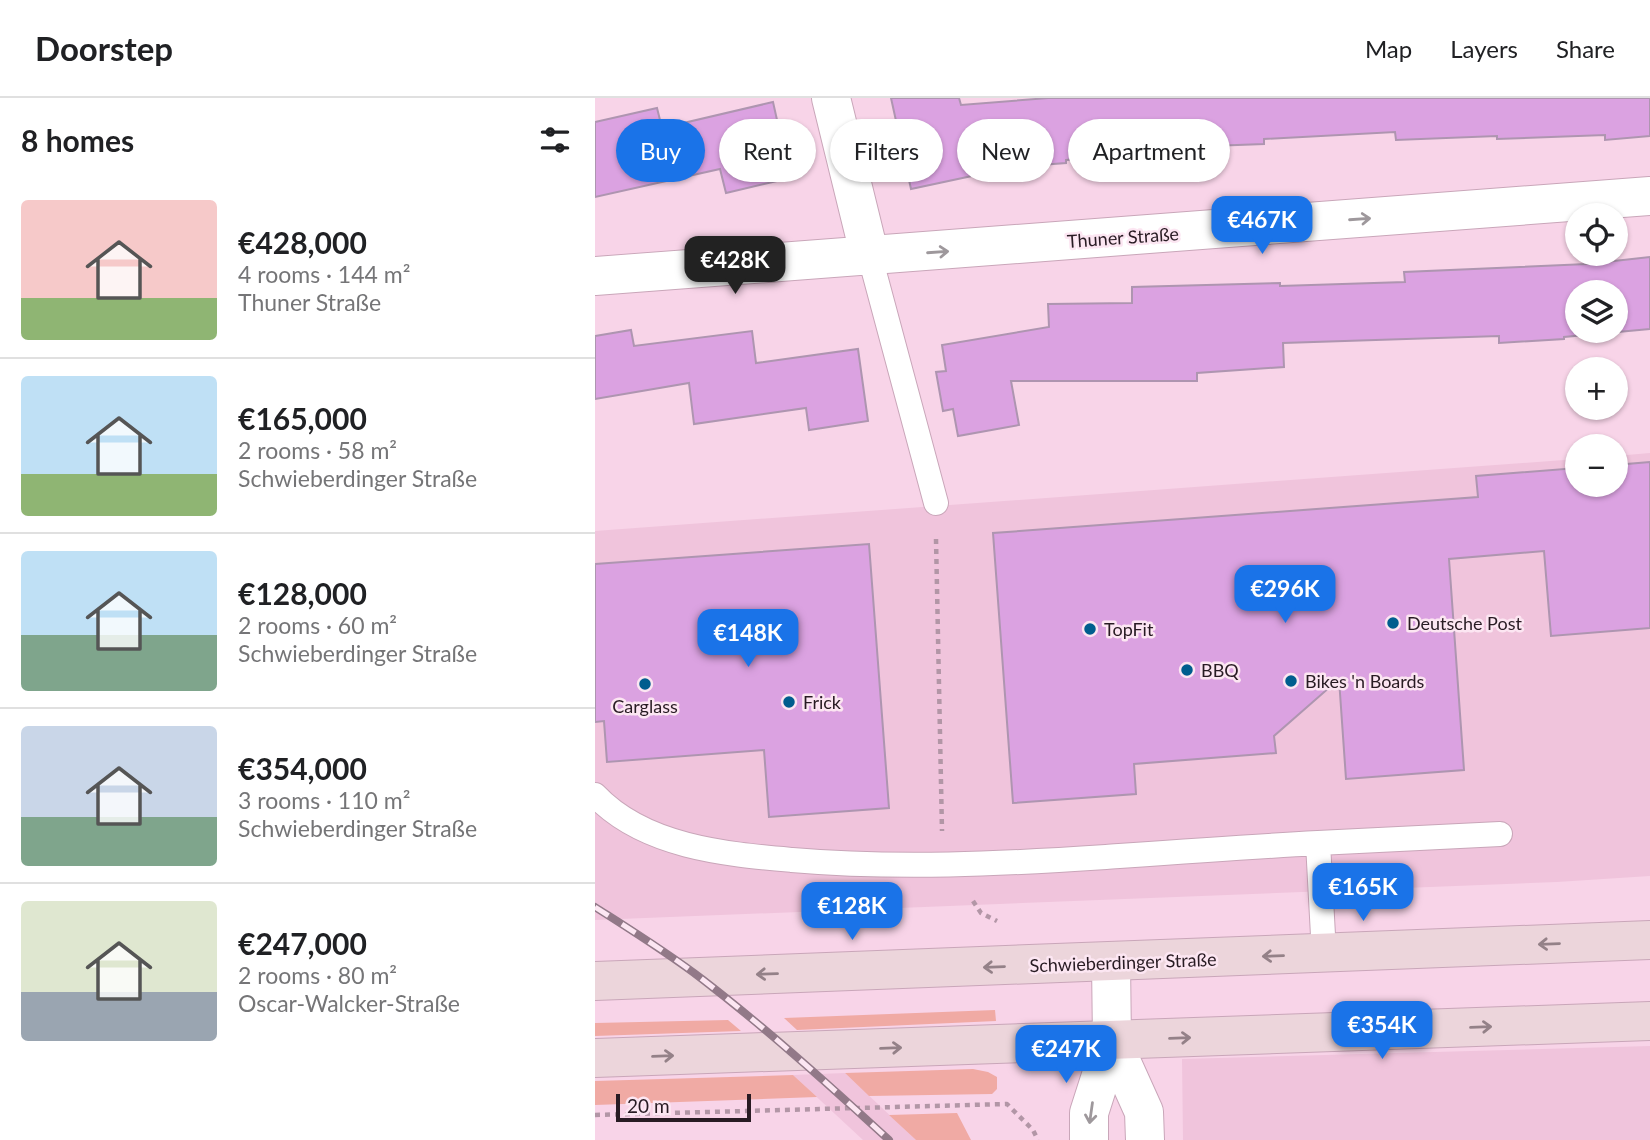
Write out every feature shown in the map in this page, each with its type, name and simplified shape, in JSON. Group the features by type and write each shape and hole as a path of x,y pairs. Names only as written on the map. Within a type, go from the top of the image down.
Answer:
{"main road":[{"name":"Schwieberdinger Straße","path":"595,981 1650,940"},
{"path":"595,1058 1650,1021"}],"street":[{"path":"831,98 870,257"},
{"name":"Thuner Straße","path":"595,276 1650,196"},
{"path":"1089,1140 1089,1113 1112,1041 1111,962"},
{"path":"1112,1041 1144,1112 1145,1140"}],"lane":[{"path":"870,257 936,503"},
{"path":"595,795 609,810 642,828 691,846 732,855 854,865 949,865 1500,834"},
{"path":"1318,843 1324,954"}],"path":[{"path":"936,503 943,855 981,913 1002,924"},
{"path":"595,1115 1007,1104 1033,1130 1038,1140"}],"shaded area":[{"path":"1650,453 1650,876 1557,882 595,920 595,531 1565,460 1565,497 1628,497 1628,455"},
{"path":"995,1010 996,1021 797,1030 784,1018"},
{"path":"728,1020 741,1031 595,1036 595,1023"},
{"path":"1650,1046 1650,1140 1183,1140 1182,1059"},
{"path":"973,1069 997,1077 997,1089 992,1094 869,1096 845,1073"},
{"path":"845,1073 916,1140 863,1140 793,1075"},
{"path":"793,1075 817,1097 595,1105 595,1081"},
{"path":"957,1113 971,1140 916,1140 889,1115"}],"building":[{"path":"891,98 959,98 961,105 1048,98 1650,98 1650,136 1605,140 1605,135 1396,140 1395,132 1264,139 1264,144 1230,145 1230,119 1068,119 1068,160 1066,163 1054,164 1054,119 957,119 957,179 911,189 909,182 943,182 943,119 896,119"},
{"path":"773,102 777,119 719,119 719,169 705,172 705,119 700,119"},
{"path":"657,108 660,119 616,119 616,182 662,182 595,197 595,122"},
{"path":"723,182 773,182 726,193"},
{"path":"1650,257 1650,329 1628,331 1628,280 1565,280 1564,339 1499,343 1499,336 1283,343 1284,367 1197,373 1197,381 1011,381 1019,425 958,436 953,409 943,411 936,372 946,371 942,345 1049,327 1048,304 1132,303 1132,287 1405,282 1404,272 1565,265 1628,266 1628,259"},
{"path":"631,330 634,346 752,331 756,363 858,349 868,421 809,430 806,408 694,424 689,383 595,399 595,336"},
{"path":"1650,462 1650,628 1551,636 1544,551 1449,559 1464,770 1346,779 1339,679 1274,736 1276,753 1134,764 1136,794 1013,803 993,533 1478,497 1476,476 1565,469 1565,497 1628,497 1628,464"},
{"path":"869,544 889,808 769,817 764,750 607,762 604,721 595,722 595,564"}],"railway":[{"path":"595,907 676,960 726,998 797,1057 889,1140"}],"place":[{"name":"Deutsche Post","path":"1393,623"},
{"name":"TopFit","path":"1090,629"},
{"name":"BBQ","path":"1187,670"},
{"name":"Bikes 'n Boards","path":"1291,681"},
{"name":"Carglass","path":"645,684"},
{"name":"Frick","path":"789,702"}]}
